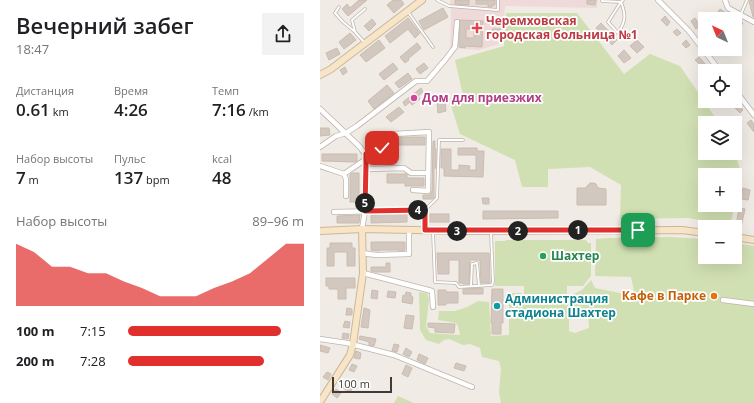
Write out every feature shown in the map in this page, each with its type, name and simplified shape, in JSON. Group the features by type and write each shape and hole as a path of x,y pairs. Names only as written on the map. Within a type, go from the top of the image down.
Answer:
{"main road":[{"path":"320,75 422,0"},
{"path":"321,399 350,355 353,344 363,273 362,229"},
{"path":"320,231 362,229 491,231 682,230 698,232"},
{"path":"742,238 754,240"}],"street":[{"path":"658,0 689,31 715,64"},
{"path":"725,0 728,8 737,12"},
{"path":"742,15 754,22"},
{"path":"320,146 336,136 346,133 369,118 416,81 427,81 455,47 456,22"},
{"path":"742,99 754,115"},
{"path":"320,110 346,133 360,147 366,156 365,211 362,229"},
{"path":"344,174 366,156 382,148 394,134 428,132 428,190 414,190"},
{"path":"320,166 344,174"},
{"path":"366,169 404,168 411,173 428,173"},
{"path":"344,174 346,179 346,196"},
{"path":"334,212 425,210"},
{"path":"362,253 376,255 409,254 409,230"},
{"path":"363,273 432,291 433,307"},
{"path":"723,300 754,304"},
{"path":"320,339 353,344 394,354 472,387"}],"lane":[{"path":"436,0 449,6 498,10 498,0"},
{"path":"602,0 622,1"},
{"path":"742,12 747,0"},
{"path":"622,1 625,14 623,27 618,33 608,22 622,1"},
{"path":"339,7 336,13 364,43"},
{"path":"355,32 352,20 365,9"},
{"path":"408,11 433,47"},
{"path":"425,230 425,210 437,198 438,140 463,140"},
{"path":"433,230 434,282 456,283 459,287 492,285 491,231"},
{"path":"471,286 472,264 477,263 479,286"}],"shaded area":[{"name":"Черемховская городская больница №1","path":"450,0 598,0 597,8 505,6 502,43 479,50 450,48"}],"green space":[{"path":"506,13 577,13 624,74 650,54 680,66 698,92 698,108 709,108 714,116 698,116 698,160 737,160 740,168 698,168 698,212 733,212 731,220 700,220 688,218 620,219 621,185 590,167 548,169 548,187 522,187 515,160 460,134 449,99 463,95 455,60 504,46"},
{"path":"670,237 698,239 698,264 742,264 742,244 754,246 754,403 501,403 499,392 501,369 499,361 482,357 480,348 470,344 463,345 449,339 444,340 439,344 426,340 420,330 419,292 427,293 429,300 426,326 430,333 460,335 456,323 438,320 439,311 455,311 478,301 489,302 491,336 509,335 509,293 521,293 525,296 569,296 582,290 591,280 595,288 635,296 631,277 595,276 596,239","holes":["569,308 588,309 589,328 575,333 569,331"]},
{"name":"Шахтер","path":"586,240 588,243 591,243 591,276 583,286 567,286 567,294 524,294 524,286 495,286 495,241"},
{"path":"398,396 414,403 394,403"}],"building":[{"path":"359,0 367,0 348,16 342,9 347,4 350,8"},
{"path":"393,0 401,0 404,4 394,13 387,5"},
{"path":"455,0 469,0 469,5 455,4"},
{"path":"476,0 495,0 495,5 488,7 488,4 476,4"},
{"path":"587,0 596,0 595,5 587,4"},
{"path":"754,0 754,17 753,17 749,1"},
{"path":"443,8 448,17 424,30 419,21"},
{"path":"665,16 670,22 667,26 661,20"},
{"path":"408,18 420,33 415,38 408,29 390,43 385,36"},
{"path":"695,18 698,23 698,28 696,29 691,21"},
{"path":"372,19 376,24 369,31 364,26"},
{"path":"460,20 483,21 482,47 459,47","holes":["466,29 474,29 474,38 466,38"]},
{"path":"601,23 617,40 612,45 596,28"},
{"path":"492,29 503,29 502,37 492,37"},
{"path":"677,29 681,33 677,36 673,32"},
{"path":"350,33 356,40 344,49 339,42"},
{"path":"379,40 385,48 366,62 360,55"},
{"path":"637,40 644,47 637,53 630,46"},
{"path":"686,40 690,45 686,48 682,44"},
{"path":"417,43 421,48 405,63 400,57"},
{"path":"337,48 340,54 329,60 326,53"},
{"path":"624,50 631,58 624,63 618,56"},
{"path":"699,57 705,64 699,64 695,60"},
{"path":"393,63 398,69 384,80 379,74"},
{"path":"424,63 428,68 420,74 416,69"},
{"path":"345,67 347,72 343,75 340,70"},
{"path":"408,73 412,79 399,88 395,83"},
{"path":"387,85 394,93 374,109 368,101"},
{"name":"Дом для приезжих","path":"421,88 423,92 418,96 420,99 412,105 410,102 405,106 403,102"},
{"path":"445,102 446,111 438,113 437,103"},
{"path":"399,107 404,112 391,122 386,117"},
{"path":"735,108 741,108 743,110 740,113"},
{"path":"751,120 754,124 754,132 747,123"},
{"path":"320,128 329,128 330,135 320,136"},
{"path":"425,137 425,145 394,145 394,139"},
{"path":"433,141 435,141 436,149 436,168 434,168 434,198 423,199 423,195 430,195 432,191"},
{"path":"458,148 477,148 477,151 484,151 483,177 444,176 444,168 441,168 441,149 451,149 451,170 459,170 459,165 470,166 469,170 476,170 476,155 458,155"},
{"path":"322,154 357,154 357,161 322,161"},
{"path":"352,173 359,173 359,202 350,202 350,175"},
{"path":"387,174 407,174 407,178 424,178 424,186 405,186 405,183 387,183"},
{"path":"590,183 596,184 598,188 606,189 606,205 577,205 577,188 586,188"},
{"path":"743,188 750,190 748,200 742,199"},
{"path":"482,198 489,198 489,204 483,204"},
{"path":"742,208 745,209 742,222 742,220 737,220 738,212 742,212"},
{"path":"483,211 558,211 558,218 483,219"},
{"path":"407,214 407,222 371,223 371,215"},
{"path":"430,214 449,214 449,222 430,222"},
{"path":"360,215 359,223 337,223 337,216"},
{"path":"371,242 405,242 405,250 371,250"},
{"path":"330,243 352,243 352,248 355,248 355,266 347,266 347,252 334,252 334,266 327,266 327,248 330,248"},
{"path":"437,253 489,253 490,283 481,283 480,260 470,260 469,284 459,283 459,260 449,260 449,274 438,274"},
{"path":"386,263 390,263 390,272 371,271 371,267 386,267"},
{"path":"326,278 355,278 355,288 346,288 346,299 338,299 338,289 329,289 329,286 326,286"},
{"path":"483,288 483,294 463,294 463,289"},
{"name":"Администрация стадиона Шахтер","path":"492,289 503,289 503,323 501,323 501,334 492,334"},
{"path":"372,290 378,291 377,299 371,298"},
{"path":"438,290 458,292 458,303 438,305"},
{"path":"388,291 396,292 395,298 387,297"},
{"path":"406,292 411,293 411,296 413,297 412,304 402,302 403,295 405,296"},
{"path":"347,308 352,309 352,315 346,315"},
{"path":"364,308 370,310 368,328 361,327"},
{"path":"406,315 414,316 412,329 404,328"},
{"path":"345,321 350,322 349,328 343,327"},
{"path":"428,323 455,324 454,333 435,332 435,328 428,327"},
{"path":"343,333 349,334 348,339 342,338"},
{"path":"360,336 376,339 374,346 369,345 369,342 359,339"},
{"path":"394,344 399,345 397,352 392,351"},
{"path":"320,345 330,348 328,353 320,351"},
{"path":"406,348 412,352 409,357 403,354"},
{"path":"356,351 361,353 360,359 354,358"},
{"path":"419,354 428,358 425,364 417,360"},
{"path":"456,363 466,366 464,371 454,368"},
{"path":"352,364 357,366 354,372 349,370"},
{"path":"406,365 412,368 408,377 402,374"},
{"path":"327,372 331,374 328,380 323,377"},
{"path":"345,385 352,389 350,392 343,388"},
{"path":"336,389 341,393 337,398 332,394"}],"place":[{"name":"Черемховская городская больница №1","path":"477,28"},
{"name":"Дом для приезжих","path":"414,98"},
{"name":"Шахтер","path":"543,256"},
{"name":"Кафе в Парке","path":"714,296"},
{"name":"Администрация стадиона Шахтер","path":"497,306"}],"route":[{"path":"382,148 366,154 365,211 425,210 425,230 638,230"}]}
